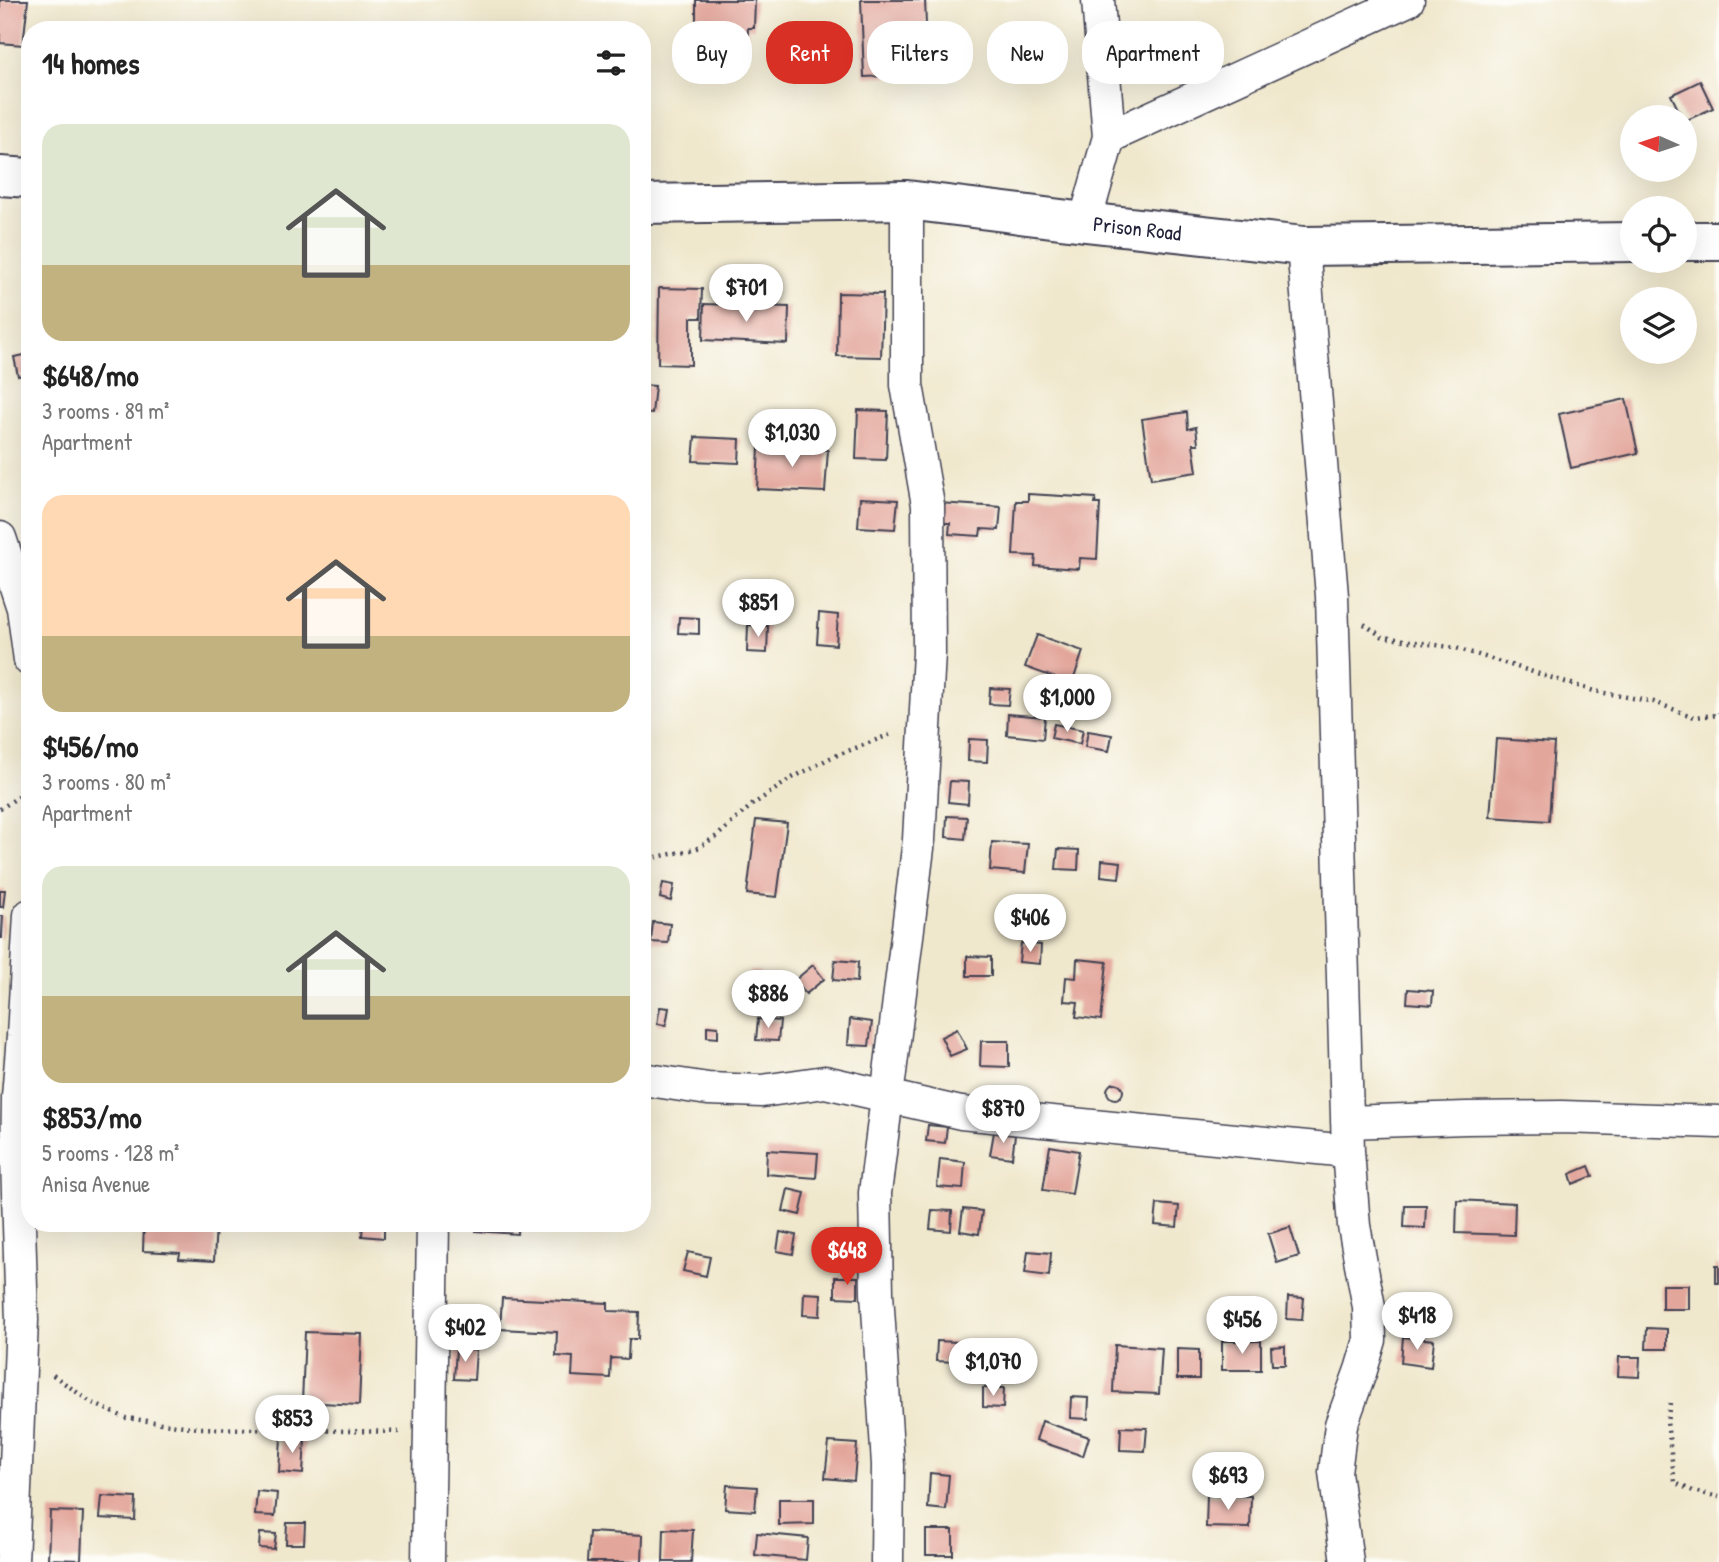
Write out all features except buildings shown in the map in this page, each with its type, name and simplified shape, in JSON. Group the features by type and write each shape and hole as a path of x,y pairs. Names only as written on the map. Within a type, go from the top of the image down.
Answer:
{"street":[{"path":"1085,222 1109,138 1098,0"},
{"path":"1109,138 1408,0"},
{"path":"0,176 21,177"},
{"path":"887,1562 888,1465 877,1293 875,1194 919,840 929,653 928,505 907,385 907,200"},
{"name":"Prison Road","path":"651,204 907,200 1303,246 1620,242"},
{"path":"1697,241 1719,241"},
{"path":"1303,246 1332,602 1353,1226 1369,1307 1370,1340 1341,1425 1335,1472 1348,1562"},
{"path":"0,538 21,602"},
{"path":"12,1562 21,1352 22,1280 17,1161 18,1035 21,1005"},
{"path":"651,1080 708,1089 762,1091 825,1082 961,1114 1348,1136 1466,1118 1548,1117 1719,1122"},
{"path":"428,1562 433,1232"}],"path":[{"path":"1332,602 1383,636 1456,648 1594,691 1654,702 1694,718 1719,713"},
{"path":"651,858 695,849 717,836 752,805 792,778 830,758 925,721"},
{"path":"0,809 21,795"},
{"path":"21,1352 92,1403 126,1418 198,1429 430,1433"},
{"path":"1671,1403 1667,1422 1675,1483 1693,1491 1719,1497"}]}
